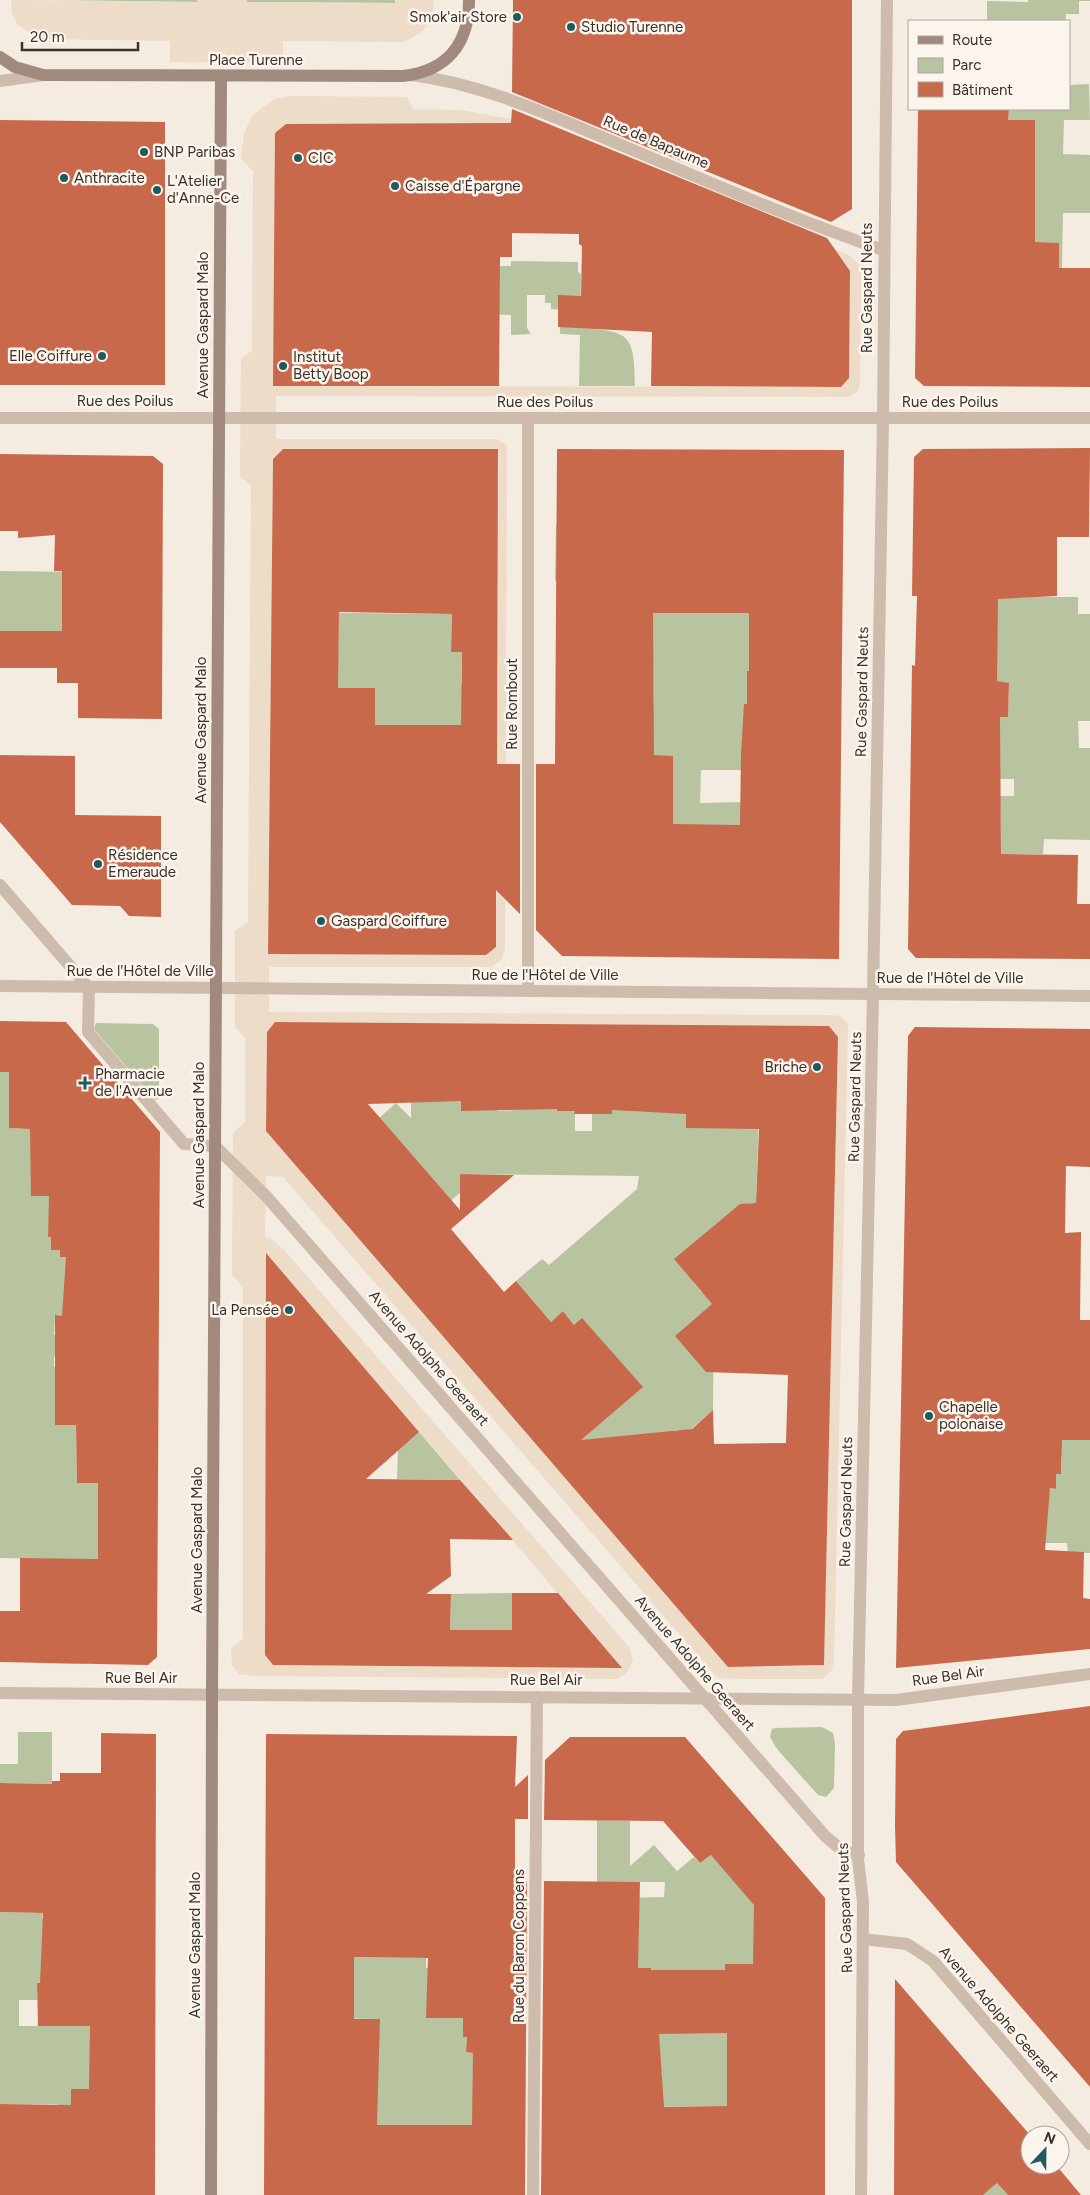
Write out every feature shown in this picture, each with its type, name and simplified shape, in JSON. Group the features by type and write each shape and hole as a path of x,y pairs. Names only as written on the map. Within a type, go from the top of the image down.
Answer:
{"street":[{"name":"Place Turenne","path":"0,57 15,67 43,75 412,75 430,70 445,61 457,47 466,30 469,0"},
{"name":"Rue Gaspard Neuts","path":"861,2195 864,1902 859,1854 858,1699 883,418 883,250 887,0"},
{"path":"0,80 43,75"},
{"name":"Rue de Bapaume","path":"412,75 455,82 516,101 826,230 883,250"},
{"name":"Avenue Gaspard Malo","path":"211,2195 221,76"},
{"name":"Rue des Poilus","path":"0,418 1090,418"},
{"name":"Rue Rombout","path":"528,418 528,991"},
{"path":"0,885 89,988 88,1032 184,1144 215,1146"},
{"name":"Rue de l'Hôtel de Ville","path":"0,986 1090,996"},
{"name":"Avenue Adolphe Geeraert","path":"215,1146 266,1196 826,1837 842,1850 859,1854"},
{"name":"Rue Bel Air","path":"0,1693 896,1700 1090,1674"},
{"name":"Rue du Baron Coppens","path":"533,2195 537,1697"},
{"name":"Avenue Adolphe Geeraert","path":"864,1939 907,1944 933,1961 1090,2144"}],"green space":[{"path":"49,0 197,0 197,2"},
{"path":"247,0 395,0 395,3 247,2"},
{"path":"1028,0 1090,0 1079,1 1079,14 1066,14 1066,20 987,20 987,1 1028,2"},
{"path":"1089,84 1090,120 1064,120 1063,154 1090,155 1090,213 1063,213 1062,268 1037,267 1059,255 1059,243 996,242 997,200 1035,201 1035,182 974,130 1008,113 1009,110 1070,110 1070,85"},
{"path":"511,261 578,262 578,272 581,274 580,328 610,331 620,334 626,339 631,346 633,356 635,386 579,386 580,335 560,334 560,310 551,309 551,303 545,303 545,295 527,295 527,328 531,334 511,335 511,315 488,314 491,266 511,266"},
{"path":"698,513 790,670 747,671 786,689 741,754 741,770 701,770 700,803 746,802 788,841 610,823 673,771 673,756 631,755 654,702 653,659 601,582 555,581 556,524 590,525"},
{"path":"1040,562 1040,597 1078,597 1078,614 1090,614 1090,721 1078,721 1079,748 1090,748 1090,840 1044,839 1043,854 1001,854 1001,814 962,814 962,796 1014,796 1014,779 999,779 1000,717 1008,717 1009,683 995,683 967,617"},
{"path":"0,571 81,572 62,614 62,631 0,631"},
{"path":"339,613 452,614 451,652 462,652 461,683 497,684 463,726 375,726 337,688"},
{"path":"96,1023 153,1024 159,1029 159,1098 155,1100 94,1029"},
{"path":"0,1072 9,1072 9,1128 37,1129 31,1196 55,1196 48,1236 51,1237 60,1250 60,1257 81,1257 62,1316 55,1316 54,1335 98,1336 105,1357 54,1357 54,1367 64,1368 88,1406 55,1405 55,1425 76,1425 77,1483 99,1483 99,1559 88,1559 85,1664 35,1663 36,1567 51,1559 0,1558"},
{"path":"519,1077 557,1089 557,1111 575,1111 575,1131 592,1131 592,1114 612,1114 612,1102 631,1111 686,1113 686,1128 759,1108 756,1203 750,1203 750,1210 715,1225 675,1259 702,1293 714,1283 713,1410 683,1436 678,1430 672,1431 660,1442 635,1452 621,1436 569,1481 574,1325 563,1311 551,1322 516,1281 542,1259 549,1265 637,1189 639,1176 459,1174 468,1186 447,1204 370,1126 396,1103 411,1118 411,1082 499,1111 518,1110"},
{"path":"1035,1393 1067,1440 1090,1440 1090,1553 1068,1553 1067,1543 1033,1543 1050,1488 1056,1489 1056,1474 1061,1473 1062,1457 1034,1457"},
{"path":"419,1432 460,1480 397,1479 398,1448"},
{"path":"512,1593 512,1631 450,1630 451,1594"},
{"path":"822,1727 833,1733 835,1744 834,1788 826,1797 818,1795 777,1749 770,1737 772,1729 776,1728"},
{"path":"18,1732 52,1732 52,1784 0,1783 0,1764 18,1764"},
{"path":"597,1820 630,1821 630,1866 654,1845 677,1871 694,1857 700,1863 711,1855 754,1891 754,1906 772,1964 725,1964 724,1984 775,2106 611,2107 662,2078 662,2072 617,2034 690,2033 651,1970 626,1968 637,1947 638,1932 619,1898 664,1897 665,1882 597,1882"},
{"path":"0,1912 43,1913 42,1919 49,1919 106,1982 37,1983 37,2000 19,2000 19,2026 90,2026 90,2052 99,2089 71,2112 57,2112 57,2104 0,2104"},
{"path":"347,1957 426,1958 426,1968 477,1969 427,2018 463,2018 463,2037 467,2037 466,2052 473,2053 474,2172 335,2142 374,2036 374,2019 323,2018 323,1995 354,1995 354,1977 346,1977"},
{"path":"995,2181 1008,2195 983,2195 994,2186"}],"shaded area":[{"path":"11,0 197,2 197,0 247,0 247,2 395,3 395,0 433,0 434,6 430,21 422,32 404,42 283,41 283,63 170,62 170,41 39,39 17,24 12,13"},
{"path":"292,96 407,97 413,109 461,110 517,120 849,255 861,266 860,383 858,391 849,397 276,396 276,439 497,439 507,446 505,949 501,960 491,967 269,967 269,1012 832,1015 840,1016 848,1024 834,1660 832,1670 823,1679 721,1678 715,1675 283,1177 266,1176 265,1237 273,1240 285,1251 629,1647 633,1660 627,1673 617,1679 252,1676 239,1674 232,1665 231,1649 243,1638 243,1287 232,1275 233,1133 245,1122 245,1038 235,1027 235,931 248,922 251,485 240,477 241,358 252,351 253,171 241,159 244,133 253,115 274,99","holes":["667,189 843,260 850,271 849,378 840,387 281,386 273,378 275,240","283,449 490,449 499,458 498,530 480,530 457,537 498,537 496,947 486,955 277,954 268,946 273,459","275,1022 829,1026 838,1037 824,1658 817,1666 728,1667 266,1131 267,1032","282,1273 613,1658 518,1667 273,1665 265,1655 266,1281"]}],"building":[{"path":"513,0 852,0 852,209 831,222 512,92"},
{"path":"512,109 827,238 850,271 849,378 841,387 651,386 652,332 558,327 558,295 581,296 582,246 579,244 579,234 512,233 512,257 500,257 499,386 273,386 275,133 286,124 511,123"},
{"path":"918,110 1009,110 1008,120 1035,120 1035,242 1059,243 1059,268 1090,268 1090,387 924,386 915,378"},
{"path":"0,120 165,122 165,385 0,385"},
{"path":"1090,448 1089,537 1057,537 1057,596 998,599 997,681 1009,683 1008,717 1000,717 1001,854 1078,855 1077,904 1090,904 1090,959 916,958 908,949 912,665 915,666 917,596 912,596 914,457 923,449"},
{"path":"283,449 498,449 497,764 520,764 520,914 496,890 496,947 486,955 268,954 273,459","holes":["339,612 452,614 451,652 462,652 461,725 375,725 375,688 338,688"]},
{"path":"557,449 844,450 839,959 562,956 536,930 536,764 555,764","holes":["653,613 749,613 749,671 747,671 747,704 744,704 741,754 740,825 673,824 673,756 654,755"]},
{"path":"0,454 153,456 163,464 162,719 78,718 78,683 57,683 57,668 0,668 0,631 62,631 62,571 54,571 55,535 18,538 18,531 0,531"},
{"name":"Résidence Emeraude","path":"0,755 75,756 75,815 161,816 161,917 129,916 120,906 72,905 0,822"},
{"path":"0,1021 66,1022 160,1132 157,1657 148,1665 0,1662 0,1611 20,1611 20,1558 98,1559 98,1483 77,1483 76,1425 55,1425 55,1315 62,1316 66,1257 60,1257 60,1250 51,1250 51,1237 48,1237 49,1196 31,1196 30,1129 9,1128 9,1072 0,1072"},
{"path":"275,1022 829,1026 838,1037 824,1665 728,1667 266,1131 267,1032","holes":["461,1101 461,1111 557,1109 557,1111 575,1111 574,1114 612,1114 612,1110 686,1114 686,1128 759,1129 756,1203 740,1204 674,1259 712,1304 675,1336 706,1372 788,1375 786,1443 714,1444 713,1410 692,1429 581,1440 643,1387 582,1318 574,1325 563,1311 551,1322 516,1281 504,1292 451,1229 514,1175 460,1174 460,1210 368,1104"]},
{"path":"915,1027 1090,1029 1090,1167 1066,1166 1065,1233 1081,1232 1080,1320 1090,1320 1090,1440 1062,1440 1061,1474 1056,1474 1056,1489 1050,1488 1045,1550 1084,1552 1083,1598 1090,1599 1090,1649 896,1668 908,1036"},
{"path":"266,1253 419,1432 366,1479 460,1480 513,1540 450,1539 451,1576 426,1594 451,1594 450,1630 512,1630 512,1593 558,1593 622,1668 273,1665 265,1655"},
{"path":"1090,1706 1090,2087 896,1862 895,1826 896,1739 903,1731"},
{"path":"101,1733 156,1734 155,2195 0,2195 0,2104 71,2105 71,2089 89,2089 90,2026 38,2026 37,1983 40,1983 43,1913 0,1912 0,1783 52,1784 52,1781 60,1781 60,1773 101,1773"},
{"path":"266,1734 517,1736 515,1787 528,1775 528,1819 515,1819 515,1881 527,1881 525,2195 264,2195","holes":["354,1957 428,1958 426,2018 463,2018 463,2037 467,2037 466,2052 473,2053 472,2125 377,2125 380,2019 354,2019"]},
{"path":"570,1737 685,1737 825,1898 825,2195 541,2195 544,1881 640,1882 638,1968 651,1968 651,1970 725,1970 725,1964 753,1964 754,1905 711,1855 700,1863 663,1821 544,1820 545,1760","holes":["727,2033 727,2106 664,2107 659,2034"]},
{"path":"895,1979 1021,2125 1020,2175 1064,2175 1081,2195 1008,2195 997,2183 983,2195 894,2195"}],"place":[{"name":"Smok'air Store","path":"517,17"},
{"name":"Studio Turenne","path":"571,27"},
{"name":"BNP Paribas","path":"144,152"},
{"name":"CIC","path":"298,158"},
{"name":"Anthracite","path":"64,178"},
{"name":"Caisse d'Épargne","path":"395,186"},
{"name":"L'Atelier d'Anne-Ce","path":"157,190"},
{"name":"Elle Coiffure","path":"102,356"},
{"name":"Institut Betty Boop","path":"283,366"},
{"name":"Résidence Emeraude","path":"98,864"},
{"name":"Gaspard Coiffure","path":"321,921"},
{"name":"Briche","path":"817,1067"},
{"name":"Pharmacie de l'Avenue","path":"85,1083"},
{"name":"La Pensée","path":"289,1310"},
{"name":"Chapelle polonaise","path":"929,1416"}]}
